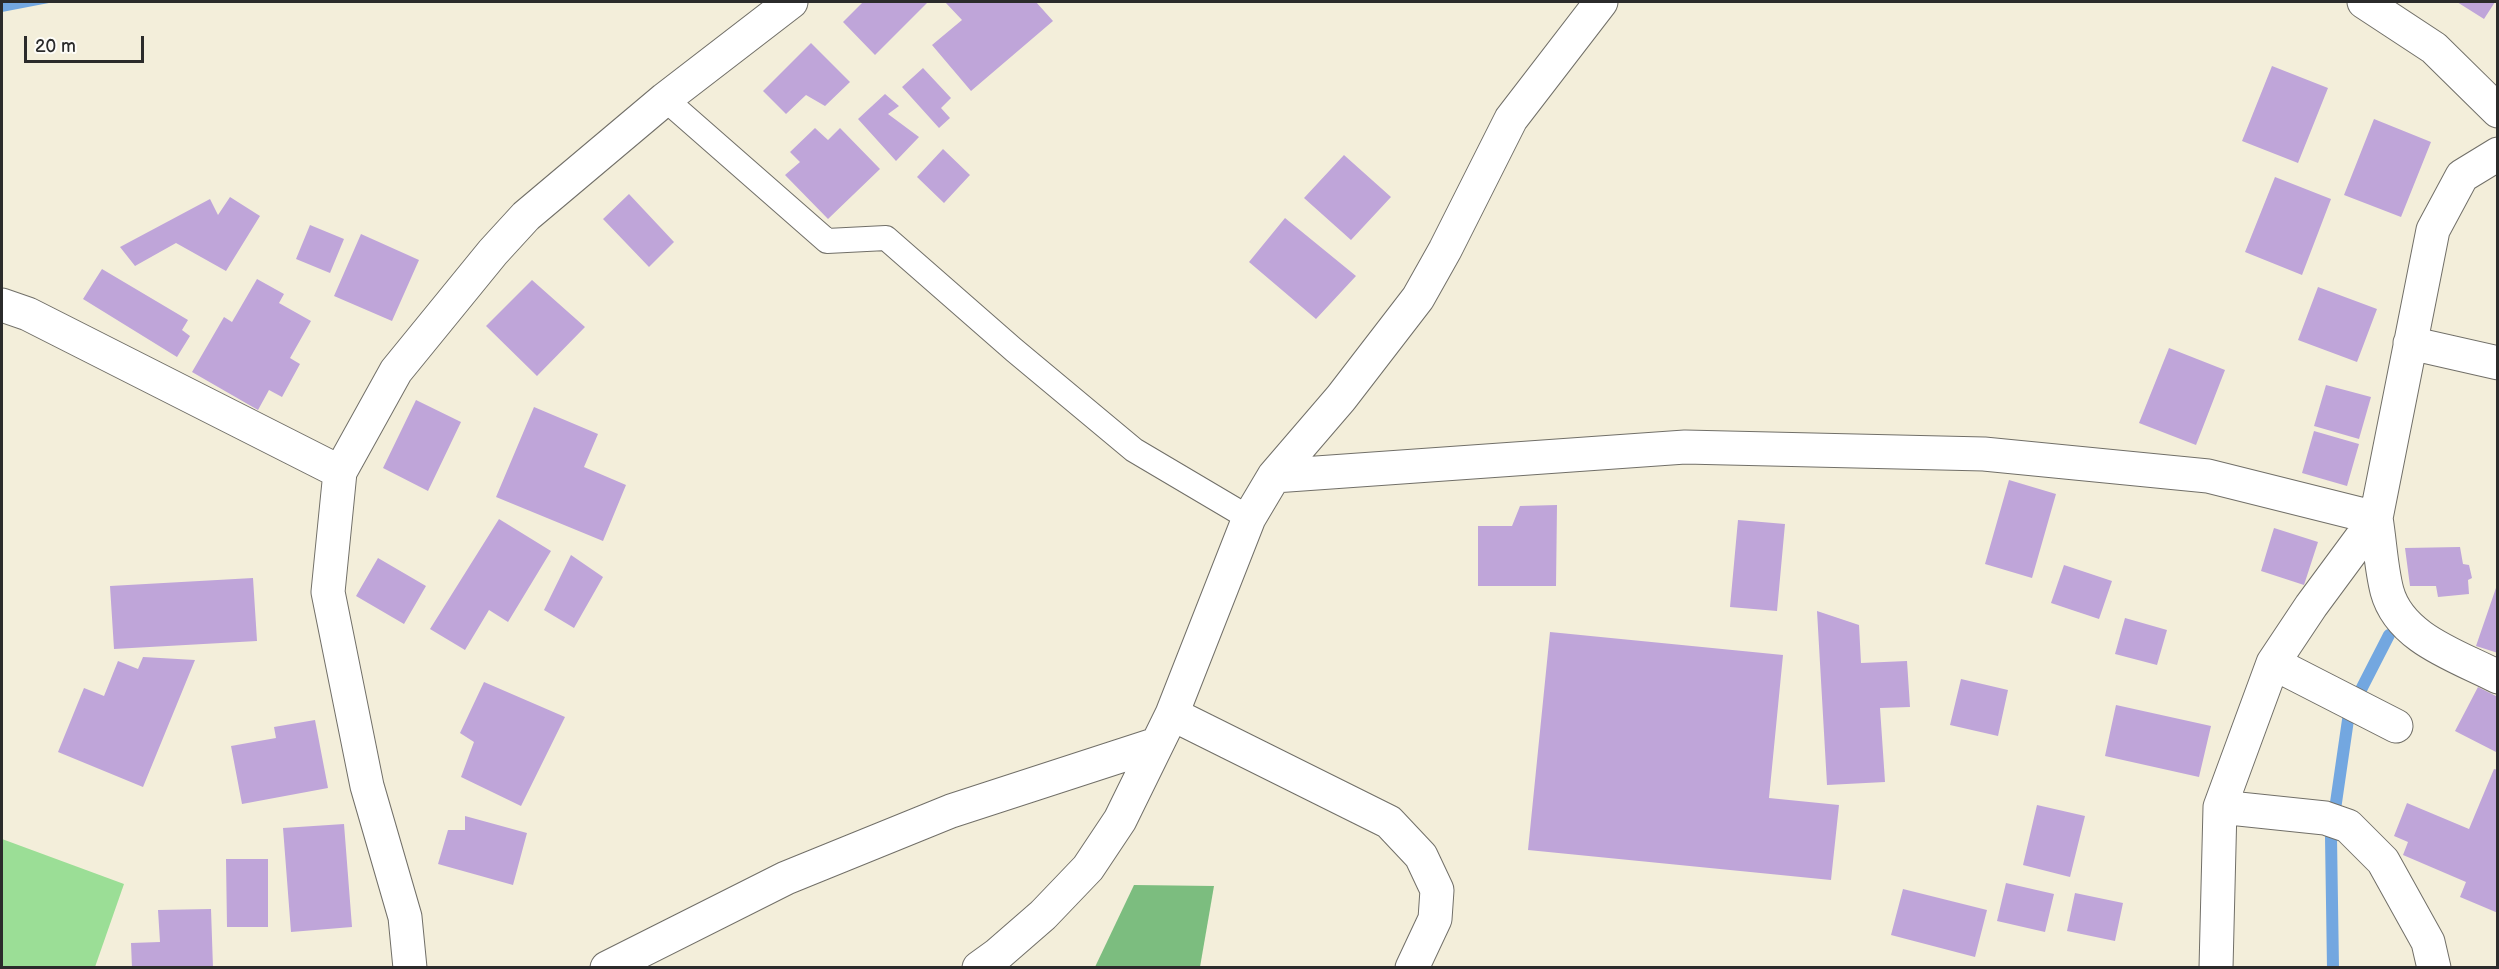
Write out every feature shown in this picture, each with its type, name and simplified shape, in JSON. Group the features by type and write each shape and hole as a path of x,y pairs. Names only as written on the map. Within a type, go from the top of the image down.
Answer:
{"street":[{"path":"410,968 405,917 367,786 328,592 340,472 396,371 493,252 526,216 665,99 791,2"},
{"path":"979,968 1043,915 1088,868 1120,820 1172,714 1249,518 1274,476 1341,398 1418,298 1445,250 1511,119 1601,2"},
{"path":"2364,2 2434,48 2498,111"},
{"path":"2498,154 2462,176 2433,230 2376,518 2387,593 2401,620 2423,639 2498,676"},
{"path":"2,305 28,314 340,472"},
{"path":"2410,343 2498,363"},
{"path":"1274,476 1685,447 1984,454 2208,476 2376,518"},
{"path":"2216,968 2220,807 2273,663 2311,606 2376,518"},
{"path":"2273,663 2396,726"},
{"path":"1172,714 1389,822 1421,856 1437,890 1435,919 1412,968"},
{"path":"607,968 797,874 951,811 1157,744"},
{"path":"2220,807 2325,818 2348,826 2383,861 2428,942 2434,968"}],"lane":[{"path":"665,99 827,241 886,238 1014,350 1134,450 1249,518"}],"green space":[{"path":"2,839 124,884 95,967 2,967"},
{"path":"1134,885 1214,886 1200,967 1095,967"}],"water":[{"path":"2,2 54,2 2,12"}],"building":[{"path":"863,2 928,2 875,55 843,22"},
{"path":"945,2 1036,2 1053,21 971,91 932,45 962,20"},
{"path":"2457,2 2495,2 2484,19"},
{"path":"811,43 850,82 825,106 806,95 786,114 763,91"},
{"path":"2272,66 2328,88 2298,163 2242,141"},
{"path":"923,68 951,98 941,108 950,118 939,128 902,87"},
{"path":"885,94 899,106 888,114 919,137 896,161 858,119"},
{"path":"2374,119 2431,142 2401,217 2344,195"},
{"path":"815,128 828,140 840,128 880,169 828,219 785,175 800,162 790,152"},
{"path":"943,149 970,175 944,203 917,177"},
{"path":"1344,155 1391,197 1351,240 1304,198"},
{"path":"2275,177 2331,199 2302,275 2245,252"},
{"path":"629,194 674,242 649,267 603,219"},
{"path":"230,197 260,216 226,271 176,243 135,266 120,247 210,199 218,215"},
{"path":"1285,218 1356,276 1316,319 1249,262"},
{"path":"310,225 344,239 330,273 296,259"},
{"path":"361,234 419,260 392,321 334,296"},
{"path":"102,269 188,320 182,330 190,336 177,357 83,299"},
{"path":"257,279 284,294 279,303 311,321 290,358 300,364 282,397 269,390 258,410 192,372 224,317 232,322"},
{"path":"532,280 585,327 537,376 486,326"},
{"path":"2318,287 2377,309 2357,362 2298,340"},
{"path":"2169,348 2225,370 2196,445 2139,423"},
{"path":"2326,385 2371,397 2359,439 2314,426"},
{"path":"416,400 461,422 428,491 383,468"},
{"path":"534,407 598,434 584,467 626,485 603,541 496,497"},
{"path":"2314,431 2359,444 2347,486 2302,473"},
{"path":"2009,480 2056,494 2032,578 1985,564"},
{"path":"1557,505 1556,586 1478,586 1478,526 1512,526 1520,506"},
{"path":"499,519 551,551 508,622 489,610 465,650 430,629"},
{"path":"1738,520 1785,524 1777,611 1730,607"},
{"path":"2274,528 2318,542 2304,585 2261,571"},
{"path":"2460,547 2463,564 2469,565 2472,578 2468,580 2469,594 2438,597 2436,586 2410,586 2405,548"},
{"path":"571,555 603,577 574,628 544,610"},
{"path":"378,558 426,586 404,624 356,596"},
{"path":"2064,565 2112,581 2099,619 2051,603"},
{"path":"253,578 257,641 114,649 110,586"},
{"path":"2498,585 2498,653 2476,646"},
{"path":"1817,611 1859,625 1861,663 1907,661 1910,707 1880,708 1885,782 1827,785"},
{"path":"2125,618 2167,630 2157,665 2115,654"},
{"path":"1550,632 1783,655 1769,798 1839,805 1831,880 1528,850"},
{"path":"143,657 195,660 143,787 58,752 84,688 104,696 118,661 138,669"},
{"path":"1961,679 2008,690 1998,736 1950,725"},
{"path":"484,682 565,717 521,806 461,777 474,742 460,733"},
{"path":"2478,687 2498,697 2498,753 2455,731"},
{"path":"2116,705 2211,726 2199,777 2105,756"},
{"path":"315,720 328,788 242,804 231,746 276,738 274,727"},
{"path":"2494,769 2498,770 2498,913 2460,897 2466,882 2403,855 2408,842 2394,836 2407,803 2469,829"},
{"path":"2037,805 2085,816 2070,877 2023,865"},
{"path":"465,816 527,833 513,885 438,864 448,830 465,830"},
{"path":"344,824 352,927 291,932 283,828"},
{"path":"226,859 268,859 268,927 227,927"},
{"path":"2006,883 2054,894 2045,932 1997,921"},
{"path":"1903,889 1987,910 1975,957 1891,935"},
{"path":"2075,893 2123,903 2115,941 2067,931"},
{"path":"211,909 213,968 132,968 131,943 160,942 158,910"}],"waterway":[{"path":"2333,968 2331,837 2349,713 2389,635"}]}
